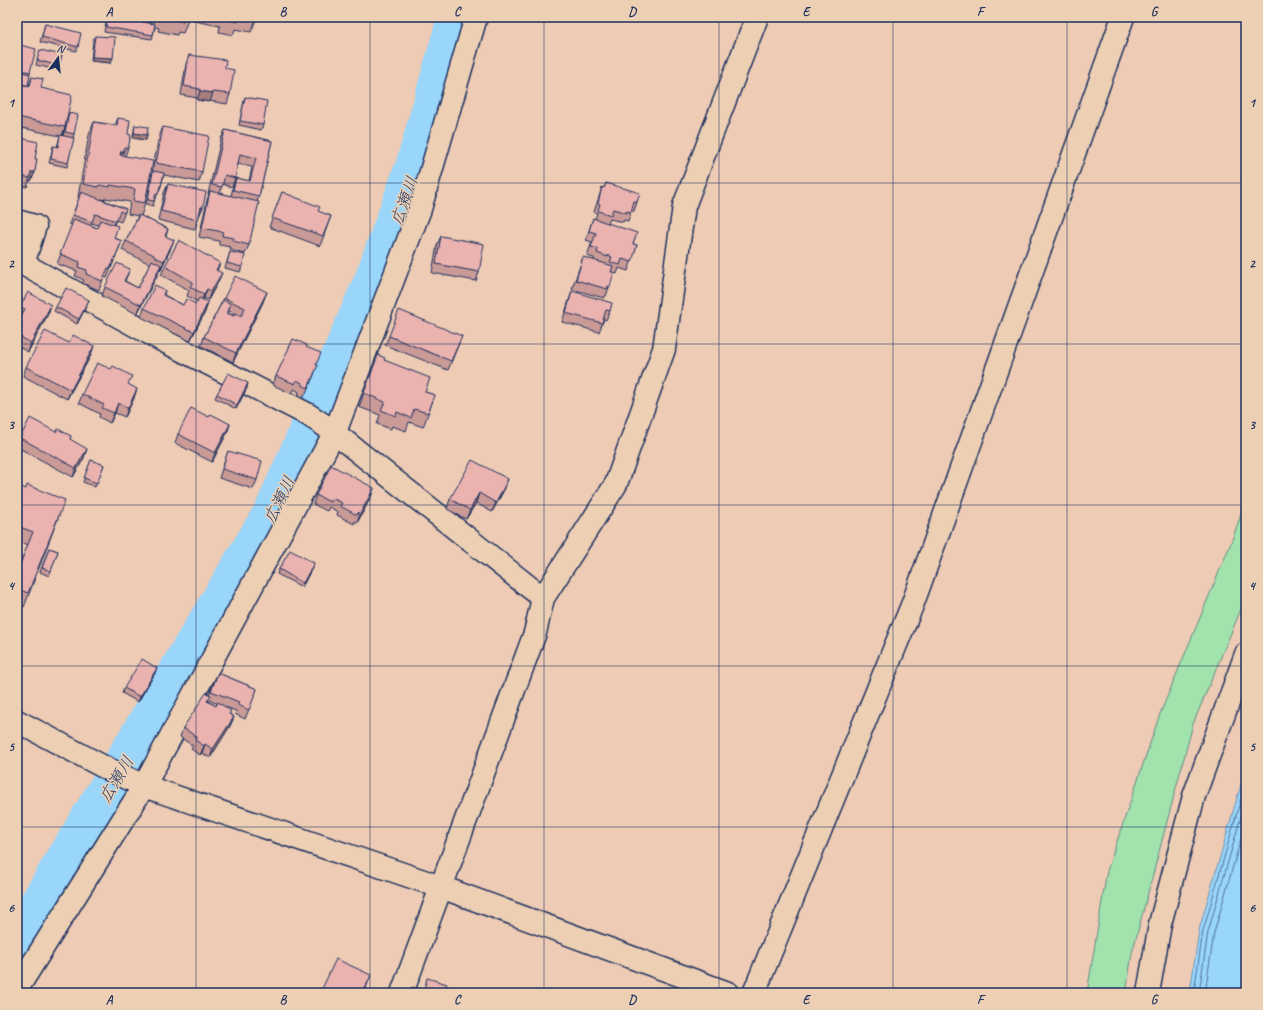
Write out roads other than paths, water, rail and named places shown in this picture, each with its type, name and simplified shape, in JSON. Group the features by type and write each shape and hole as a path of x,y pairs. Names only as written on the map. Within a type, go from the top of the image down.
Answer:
{"street":[{"path":"17,989 139,784 331,430 420,209 476,17"},
{"path":"402,993 535,633 543,598 616,484 664,349 684,206 758,17"},
{"path":"754,993 914,603 945,511 1123,17"},
{"path":"17,221 35,226 23,264 162,340 307,414 331,430 543,598"},
{"path":"1148,993 1160,924 1194,796 1246,654"},
{"path":"17,721 139,784 441,887 728,993"}],"water":[{"path":"1246,767 1246,993 1190,993 1199,930"}],"waterway":[{"name":"広瀬川","path":"17,944 276,511 375,282 417,166 459,17"}]}
